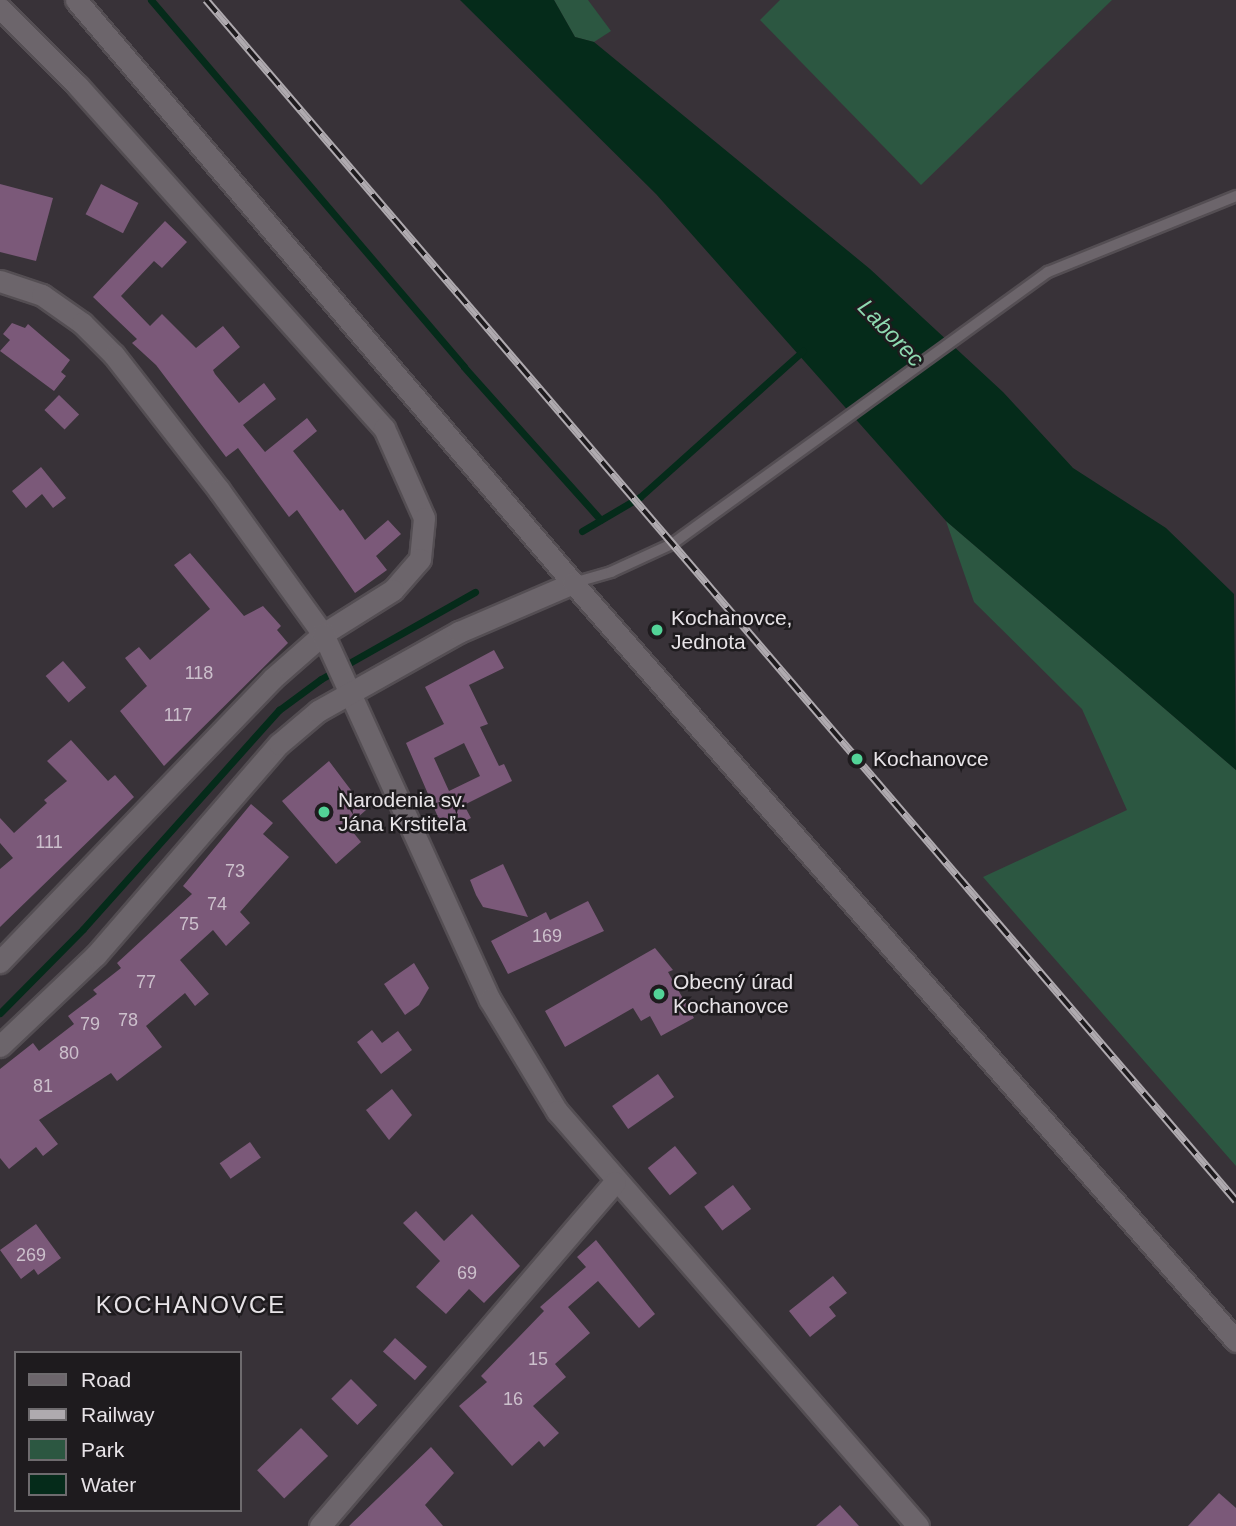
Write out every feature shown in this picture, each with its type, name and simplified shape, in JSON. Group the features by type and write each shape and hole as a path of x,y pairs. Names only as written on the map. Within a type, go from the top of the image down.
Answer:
{"street":[{"path":"76,0 573,583 1236,1340"},
{"path":"0,8 78,86 384,428 424,518 420,559 393,590 323,634 272,680 0,962"},
{"path":"0,281 42,295 82,323 114,355 323,634 512,1042 557,1111 615,1181 918,1526"},
{"path":"0,1046 96,956 279,744 347,684 573,583"},
{"path":"320,1526 615,1181"}],"lane":[{"path":"573,583 640,561 731,503 1048,272 1236,196"}],"green space":[{"path":"554,0 588,0 611,31 594,42 575,37"},
{"path":"780,0 1112,0 921,185 760,20"},
{"path":"946,521 1236,770 1236,1166 983,877 1127,810 1082,709 974,602"}],"water":[{"name":"Laborec","path":"460,0 554,0 575,37 594,42 870,269 1003,392 1073,468 1166,528 1234,594 1236,770 946,521 656,194"}],"building":[{"path":"0,184 53,198 36,261 0,252"},
{"path":"101,184 138,203 123,233 86,214"},
{"path":"165,221 187,242 162,268 154,261 121,296 150,326 162,314 196,348 223,326 240,347 213,370 215,374 239,403 264,383 276,399 243,425 265,452 307,418 317,431 293,451 340,511 343,509 365,540 388,520 401,534 376,556 387,570 355,593 297,510 289,517 238,448 226,457 156,365 132,343 137,339 93,297"},
{"path":"12,323 25,328 28,324 70,360 61,372 66,376 54,391 0,351 10,340 3,334"},
{"path":"59,395 79,414 65,430 44,410"},
{"path":"41,467 66,498 53,508 42,494 26,508 12,491"},
{"path":"190,553 244,616 263,606 281,626 277,630 288,643 164,766 120,711 147,686 125,658 139,647 150,660 210,609 174,565"},
{"path":"494,650 504,668 469,685 488,724 480,727 499,766 504,764 512,781 464,805 471,818 444,831 406,743 444,724 425,687","holes":["464,743 480,776 449,791 434,758"]},
{"path":"63,661 86,687 69,703 46,676"},
{"path":"71,740 108,781 115,775 134,797 0,927 0,869 13,858 0,843 0,818 14,833 47,803 44,800 67,781 47,761"},
{"name":"Narodenia sv. Jána Krstiteľa","path":"329,761 366,810 348,826 361,842 336,864 282,801"},
{"path":"251,804 273,823 263,834 289,857 240,912 250,923 226,946 213,930 180,960 209,994 195,1006 185,993 146,1026 162,1047 117,1081 111,1073 39,1120 58,1144 43,1156 36,1147 9,1169 0,1158 0,1069 33,1043 39,1051 74,1024 68,1016 97,994 93,990 121,968 117,963 192,894 183,886"},
{"path":"503,864 528,917 483,907 476,895 470,880"},
{"path":"588,901 604,931 508,974 491,941 546,912 550,920"},
{"path":"655,948 673,970 668,972 694,1018 661,1036 650,1016 641,1021 633,1008 565,1047 545,1011"},
{"path":"414,963 429,988 419,1005 405,1015 384,984"},
{"path":"372,1030 382,1043 398,1031 412,1050 381,1074 357,1042"},
{"path":"658,1074 674,1097 628,1129 612,1106"},
{"path":"392,1089 412,1115 389,1140 366,1110"},
{"path":"250,1142 261,1158 231,1179 220,1163"},
{"path":"675,1146 697,1173 670,1195 648,1168"},
{"path":"733,1185 751,1209 722,1231 704,1207"},
{"path":"416,1211 444,1241 472,1214 520,1266 484,1303 469,1289 446,1314 416,1287 440,1261 403,1223"},
{"path":"36,1224 61,1258 38,1275 34,1269 21,1279 0,1250"},
{"path":"596,1240 655,1314 639,1328 598,1281 568,1307 590,1333 555,1364 566,1377 533,1406 559,1433 544,1447 539,1441 512,1466 459,1406 487,1382 481,1376 544,1311 540,1307 586,1267 577,1257"},
{"path":"833,1276 847,1293 829,1307 836,1316 810,1337 789,1311"},
{"path":"395,1338 427,1367 415,1380 383,1351"},
{"path":"351,1379 377,1405 357,1425 331,1399"},
{"path":"301,1428 328,1456 284,1498 257,1470"},
{"path":"431,1447 454,1473 425,1505 443,1526 349,1526"},
{"path":"1219,1493 1236,1508 1236,1526 1188,1526"},
{"path":"840,1505 859,1526 816,1526"}],"waterway":[{"path":"151,0 464,367 601,520"},
{"path":"582,531 640,497 803,351"},
{"path":"0,1013 83,929 279,710 321,679 475,592"}],"railway":[{"path":"206,0 1236,1201"}],"place":[{"name":"Kochanovce, Jednota","path":"657,630"},
{"name":"Kochanovce","path":"857,759"},
{"name":"Narodenia sv. Jána Krstiteľa","path":"324,812"},
{"name":"Obecný úrad Kochanovce","path":"659,994"}],"district":[{"name":"KOCHANOVCE","path":"191,1305"}]}
